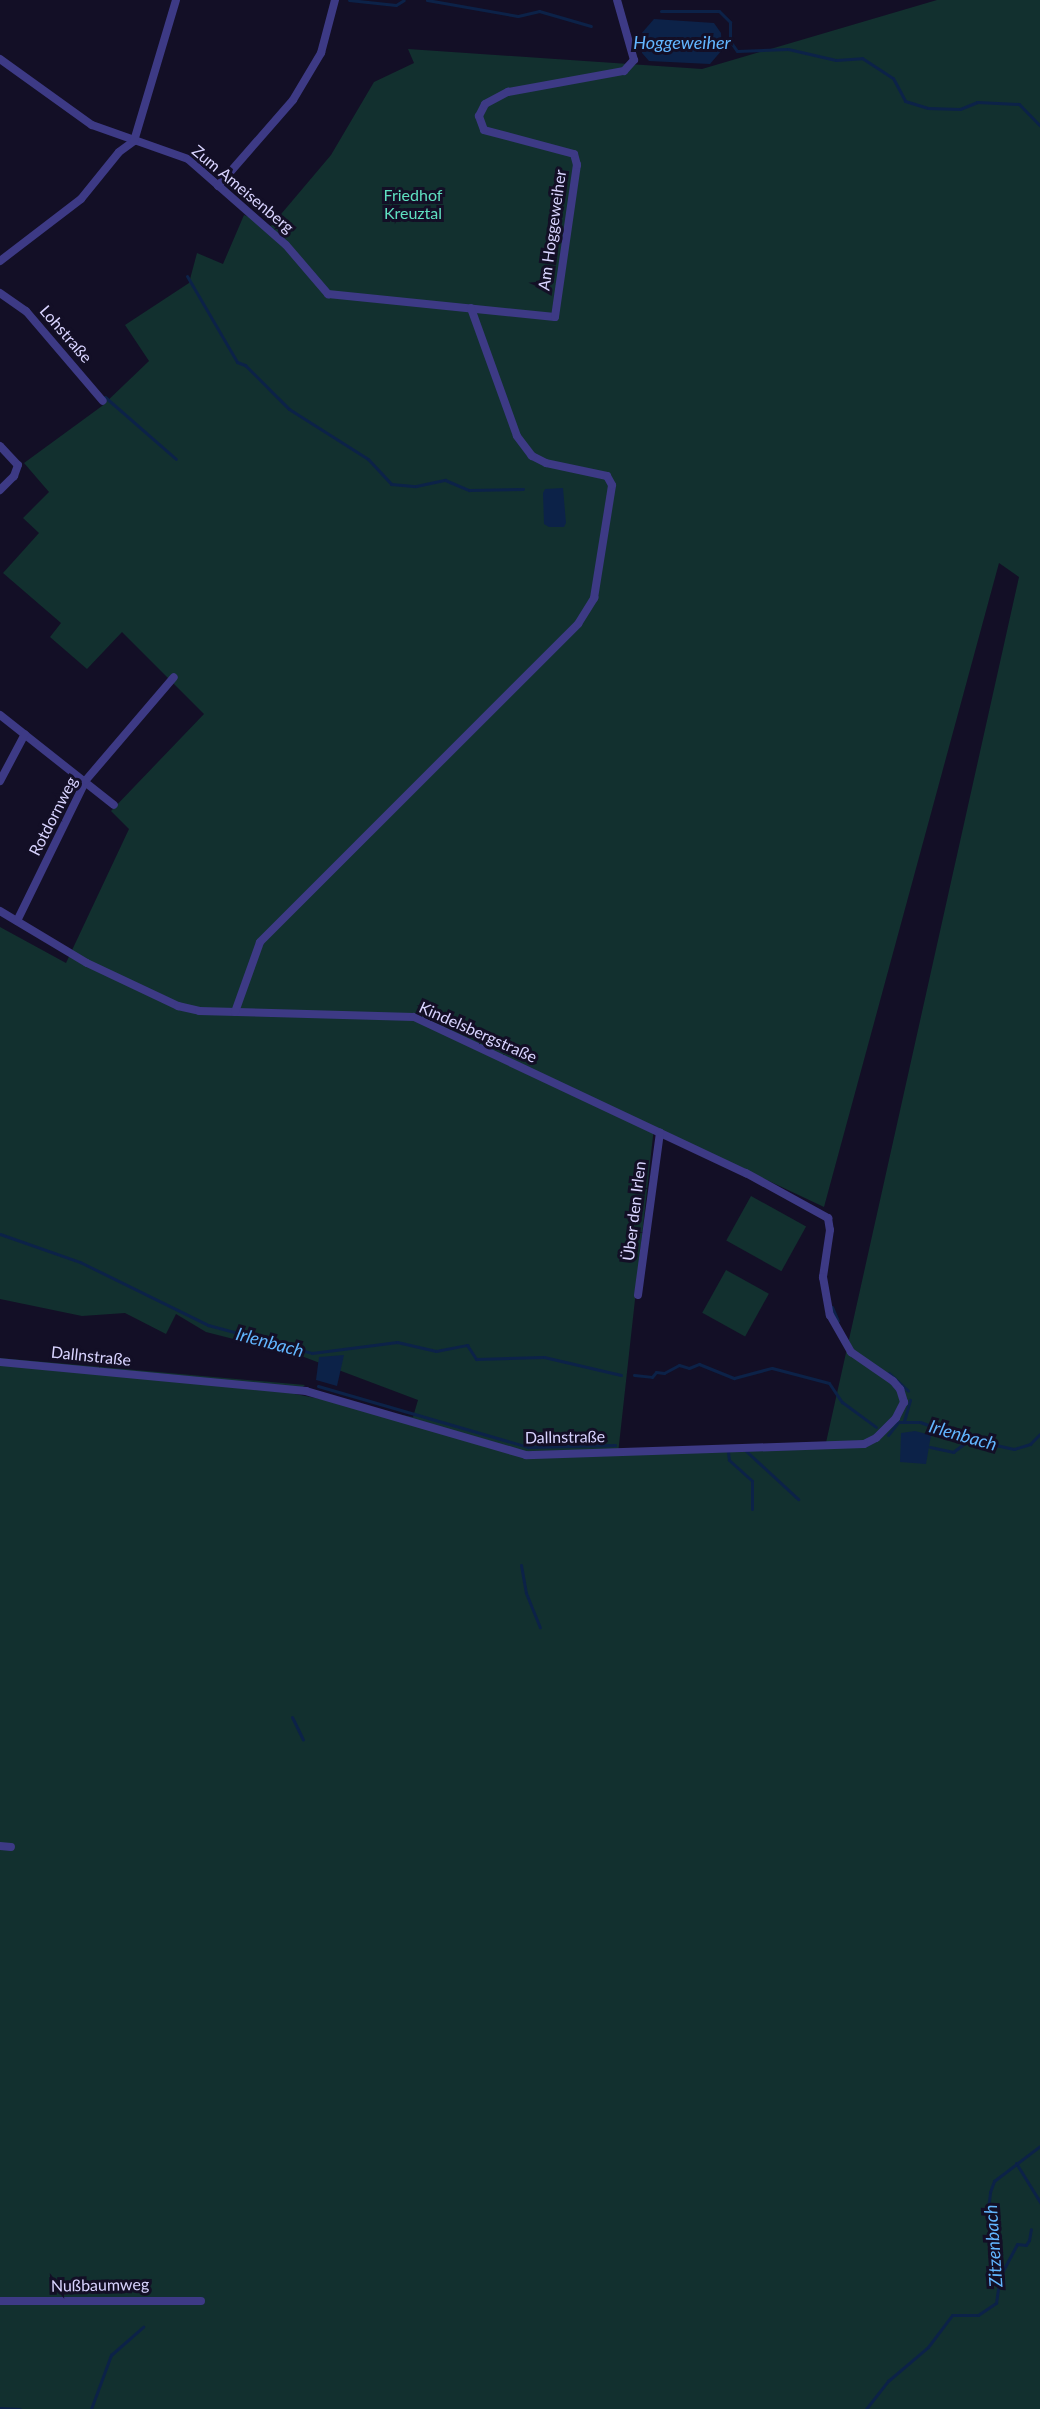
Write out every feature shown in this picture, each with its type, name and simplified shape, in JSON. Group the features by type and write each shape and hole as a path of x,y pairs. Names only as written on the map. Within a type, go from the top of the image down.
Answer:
{"street":[{"path":"0,261 81,199 119,152 134,141 176,0"},
{"path":"218,186 293,100 321,53 335,0"},
{"name":"Am Hoggeweiher","path":"471,308 555,317 577,165 574,154 484,130 479,116 486,104 508,93 624,71 634,60 617,0"},
{"name":"Zum Ameisenberg","path":"0,60 93,125 188,159 286,245 328,294 471,308"},
{"name":"Lohstraße","path":"0,293 26,311 104,401"},
{"path":"235,1012 260,942 578,624 594,598 612,485 607,476 546,463 532,456 517,436 471,308"},
{"path":"0,446 18,465 14,476 0,490"},
{"name":"Rotdornweg","path":"17,921 86,780 174,677"},
{"path":"0,715 86,780 114,806"},
{"path":"0,781 25,734"},
{"name":"Kindelsbergstraße","path":"0,910 87,963 178,1006 235,1012 414,1017 723,1160 828,1218"},
{"name":"Über den Irlen","path":"638,1295 660,1132"},
{"name":"Dallnstraße","path":"0,1362 306,1391 526,1455 864,1444 876,1438 896,1418 904,1395 893,1381 851,1352 830,1315 823,1277 830,1230 828,1218"},
{"path":"0,1846 10,1847"},
{"name":"Nußbaumweg","path":"0,2301 201,2301"}],"green space":[{"name":"Friedhof Kreuztal","path":"937,0 1040,0 1040,2409 0,2409 0,1358 305,1385 295,1394 413,1417 418,1400 304,1357 206,1332 176,1314 166,1334 125,1313 82,1316 0,1299 0,927 66,963 129,829 111,811 204,714 122,632 87,669 50,637 61,623 3,573 39,533 23,518 49,492 24,463 102,406 149,361 125,325 189,283 197,253 223,264 244,215 271,226 331,155 374,82 414,63 408,49 702,69","holes":["999,563 1019,577 825,1447 618,1454 654,1127 824,1207"]},
{"path":"751,1196 806,1227 781,1271 726,1241"},
{"path":"726,1270 769,1294 745,1337 702,1313"}],"water":[{"name":"Hoggeweiher","path":"654,19 714,23 721,33 722,50 710,64 649,61 642,53 641,34"},
{"path":"563,488 566,523 564,527 549,527 544,524 543,493 545,489"},
{"path":"344,1355 337,1386 316,1380 319,1357"},
{"path":"915,1431 931,1435 926,1464 900,1462 901,1433"}],"waterway":[{"path":"349,0 396,5 404,0"},
{"path":"427,0 518,16 539,11 591,26"},
{"path":"661,11 719,11 730,22 730,41 737,51 788,49 836,60 862,58 893,78 905,101 928,108 960,109 977,102 1019,104 1040,126"},
{"path":"187,276 237,362 245,365 289,409 368,459 391,484 416,486 445,480 469,490 523,489"},
{"path":"105,397 176,459"},
{"name":"Irlenbach","path":"0,1234 80,1262 208,1325 312,1353 397,1342 436,1351 467,1345 476,1359 544,1357 621,1375"},
{"path":"832,1307 838,1321"},
{"name":"Irlenbach","path":"634,1375 652,1377 656,1372 664,1373 679,1365 689,1368 699,1364 734,1378 772,1368 829,1383 842,1402 876,1427"},
{"path":"889,1373 908,1391"},
{"path":"318,1386 528,1447 615,1445"},
{"path":"904,1421 910,1400"},
{"name":"Irlenbach","path":"888,1435 898,1422 920,1422 964,1438 1014,1449 1030,1444 1040,1434"},
{"path":"930,1447 953,1452 969,1440"},
{"path":"746,1451 798,1499"},
{"path":"728,1452 729,1460 752,1481 752,1509"},
{"path":"521,1565 526,1593 540,1627"},
{"path":"292,1717 303,1740"},
{"name":"Zitzenbach","path":"866,2409 888,2381 928,2347 952,2315 978,2315 996,2303 999,2282 988,2209 990,2192 994,2181 1040,2146"},
{"path":"1016,2163 1040,2202"},
{"path":"999,2278 1017,2244 1026,2245 1031,2229"},
{"path":"91,2409 111,2355 143,2327"},
{"name":"Zitzenbach","path":"0,2408 20,2409"}]}
